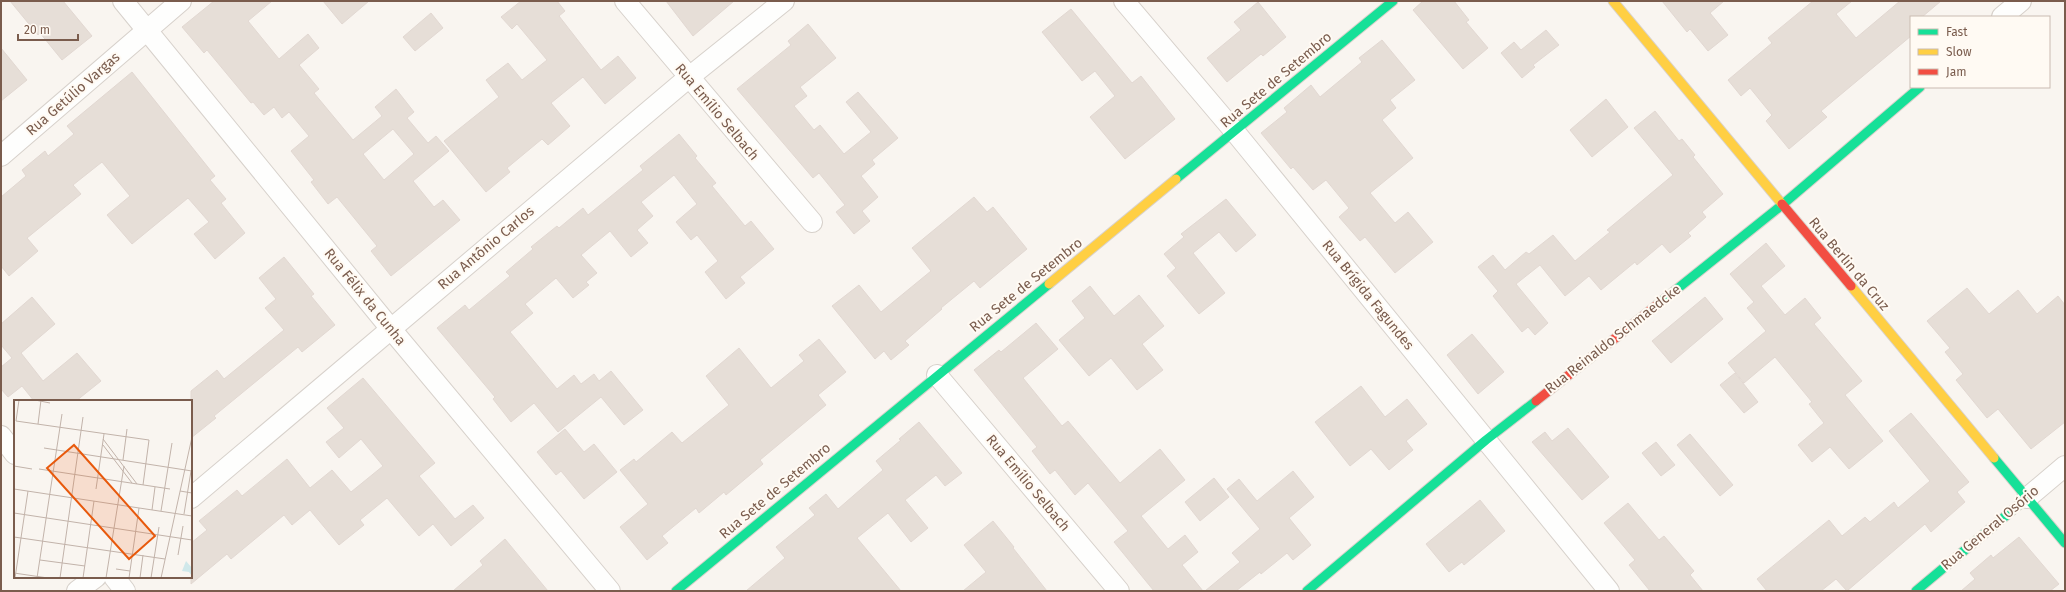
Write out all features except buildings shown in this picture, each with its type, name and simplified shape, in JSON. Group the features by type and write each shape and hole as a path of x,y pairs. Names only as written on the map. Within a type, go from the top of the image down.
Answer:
{"street":[{"name":"Rua Félix da Cunha","path":"123,1 391,329 610,591"},
{"name":"Rua Getúlio Vargas","path":"1,156 181,1"},
{"name":"Rua Emílio Selbach","path":"625,1 688,78 812,222"},
{"name":"Rua Antônio Carlos","path":"192,497 688,78 784,1"},
{"name":"Rua Brígida Fagundes","path":"1124,1 1235,132 1609,591"},
{"name":"Rua Sete de Setembro","path":"676,591 1393,1"},
{"name":"Rua Berlin da Cruz","path":"1613,1 2065,543"},
{"path":"2003,16 2021,1"},
{"name":"Rua Reinaldo Schmaedcke","path":"1307,591 1486,440 1782,205 1919,88"},
{"name":"Rua Emílio Selbach","path":"937,375 1119,591"},
{"path":"1,436 14,453"},
{"name":"Rua General Osório","path":"1916,591 2065,466"},
{"path":"77,591 95,578"},
{"path":"115,578 126,591"}],"traffic: fast":[{"path":"1176,179 1393,1"},
{"path":"1657,305 1782,205 1919,88"},
{"path":"676,591 1049,284"},
{"path":"1307,591 1486,440 1536,401"},
{"path":"1994,458 2065,543"},
{"path":"1916,591 2027,498"}],"traffic: slow":[{"path":"1613,1 1782,204"},
{"path":"1049,284 1176,179"},
{"path":"1851,286 1994,458"}],"traffic: jam":[{"path":"1782,204 1851,286"},
{"path":"1536,401 1657,305"}]}
